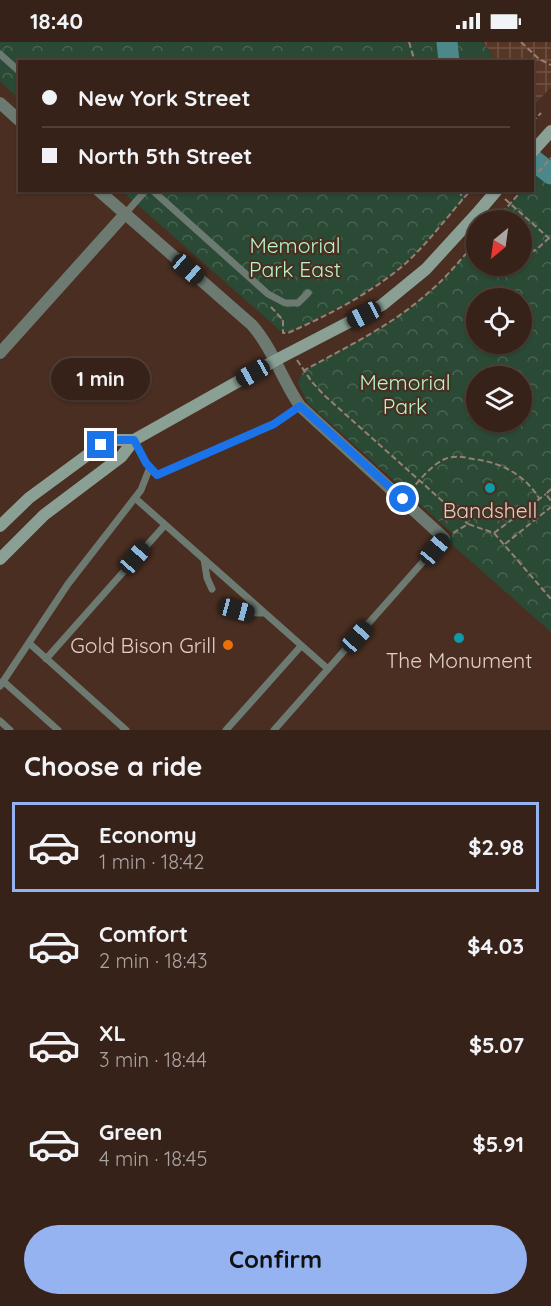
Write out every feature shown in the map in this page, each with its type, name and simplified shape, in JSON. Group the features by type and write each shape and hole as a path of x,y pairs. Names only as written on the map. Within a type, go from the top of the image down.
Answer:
{"main road":[{"path":"534,150 551,131"},
{"path":"0,559 44,515 121,457 134,440 276,360 364,315 397,294 426,269 480,210 501,194"},
{"path":"0,526 43,486 101,445 113,440 134,440"}],"street":[{"path":"0,103 18,119"},
{"path":"100,192 252,325 268,345 290,391 300,406 444,538"},
{"path":"0,353 125,214"}],"lane":[{"path":"0,54 18,70"},
{"path":"125,214 144,192"},
{"path":"154,192 268,294 285,303 298,303 308,293"},
{"path":"134,440 157,475 274,424 300,406"},
{"path":"58,730 1,683 68,584 141,490 150,467"},
{"path":"135,498 328,669"},
{"path":"46,659 165,525"},
{"path":"274,730 444,538"},
{"path":"204,559 207,578 212,589"},
{"path":"229,604 237,610 264,613"},
{"path":"29,643 126,730"},
{"path":"226,730 302,646"},
{"path":"0,721 10,730"}],"path":[{"path":"409,42 414,60"},
{"path":"521,42 539,59 551,65"},
{"path":"534,120 541,113"},
{"path":"534,176 551,158"},
{"path":"460,192 462,200"},
{"path":"283,333 294,330 353,300 381,283 417,252 470,192"},
{"path":"504,210 520,192"},
{"path":"501,194 550,239 532,251"},
{"path":"303,371 412,306 466,253"},
{"path":"264,300 280,315 283,320 283,333 303,371 325,396 468,524 494,533 551,599"},
{"path":"403,499 437,464 457,456 490,461 528,483 539,498"},
{"path":"494,533 551,489"},
{"path":"546,494 551,501"},
{"path":"505,544 551,507"},
{"path":"444,538 468,524"}],"shaded area":[{"path":"483,42 551,42 551,87 536,103 534,102 534,60 496,60"}],"green space":[{"path":"0,42 482,42 496,60 18,60 18,98 0,81"},
{"name":"Memorial Park","path":"551,158 551,632 449,542 452,533 308,403 298,383 303,371 369,335 400,315 466,253 466,276 532,276 532,210 504,210 521,192 534,192 534,178"},
{"name":"Memorial Park East","path":"123,192 470,192 417,252 394,272 353,300 294,330 283,333"}],"waterway":[{"path":"447,42 449,60"},
{"path":"534,161 551,174"}],"place":[{"name":"Bandshell","path":"490,488"},
{"name":"The Monument","path":"459,638"},
{"name":"Gold Bison Grill","path":"228,645"}],"route":[{"path":"101,445 113,440 134,440 146,463 157,475 274,424 300,406 309,417 403,499"}]}
